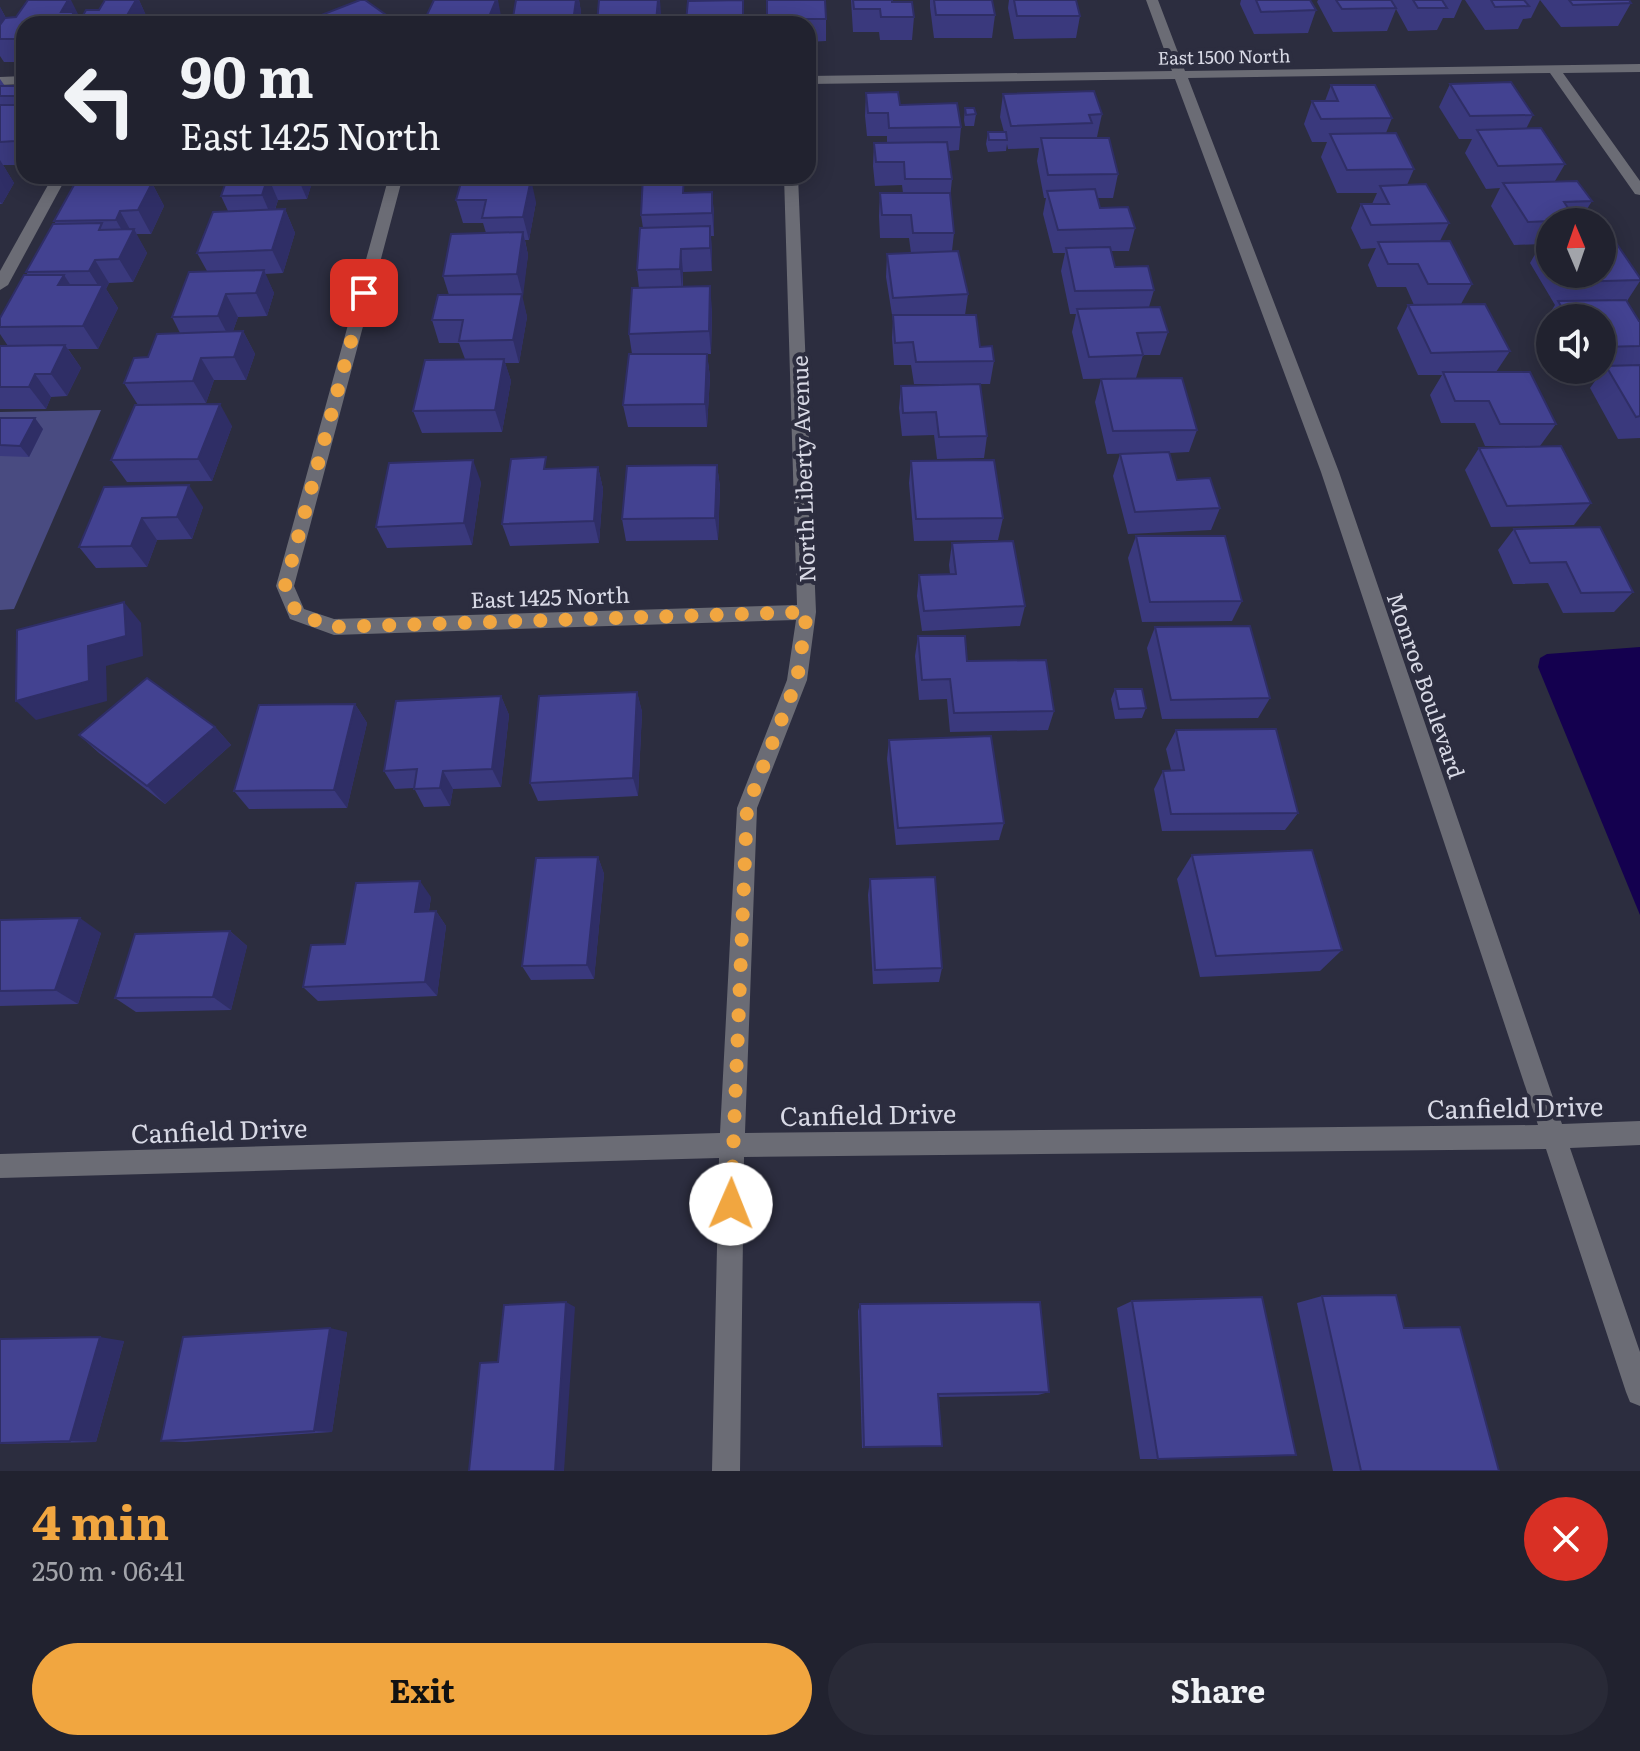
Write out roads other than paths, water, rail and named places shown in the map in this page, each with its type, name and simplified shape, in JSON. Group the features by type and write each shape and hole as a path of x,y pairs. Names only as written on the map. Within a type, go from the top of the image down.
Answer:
{"street":[{"name":"Monroe Boulevard","path":"1152,0 1330,472 1640,1392"},
{"name":"East 1500 North","path":"816,80 1640,68"},
{"path":"1554,69 1640,191"},
{"path":"0,285 56,184"},
{"name":"East 1425 North","path":"394,184 285,586 297,614 334,627 807,612"},
{"name":"North Liberty Avenue","path":"726,1471 732,1145 747,808 797,680 807,612 791,184"},
{"name":"Canfield Drive","path":"0,1166 732,1145 1554,1137 1640,1133"}]}
